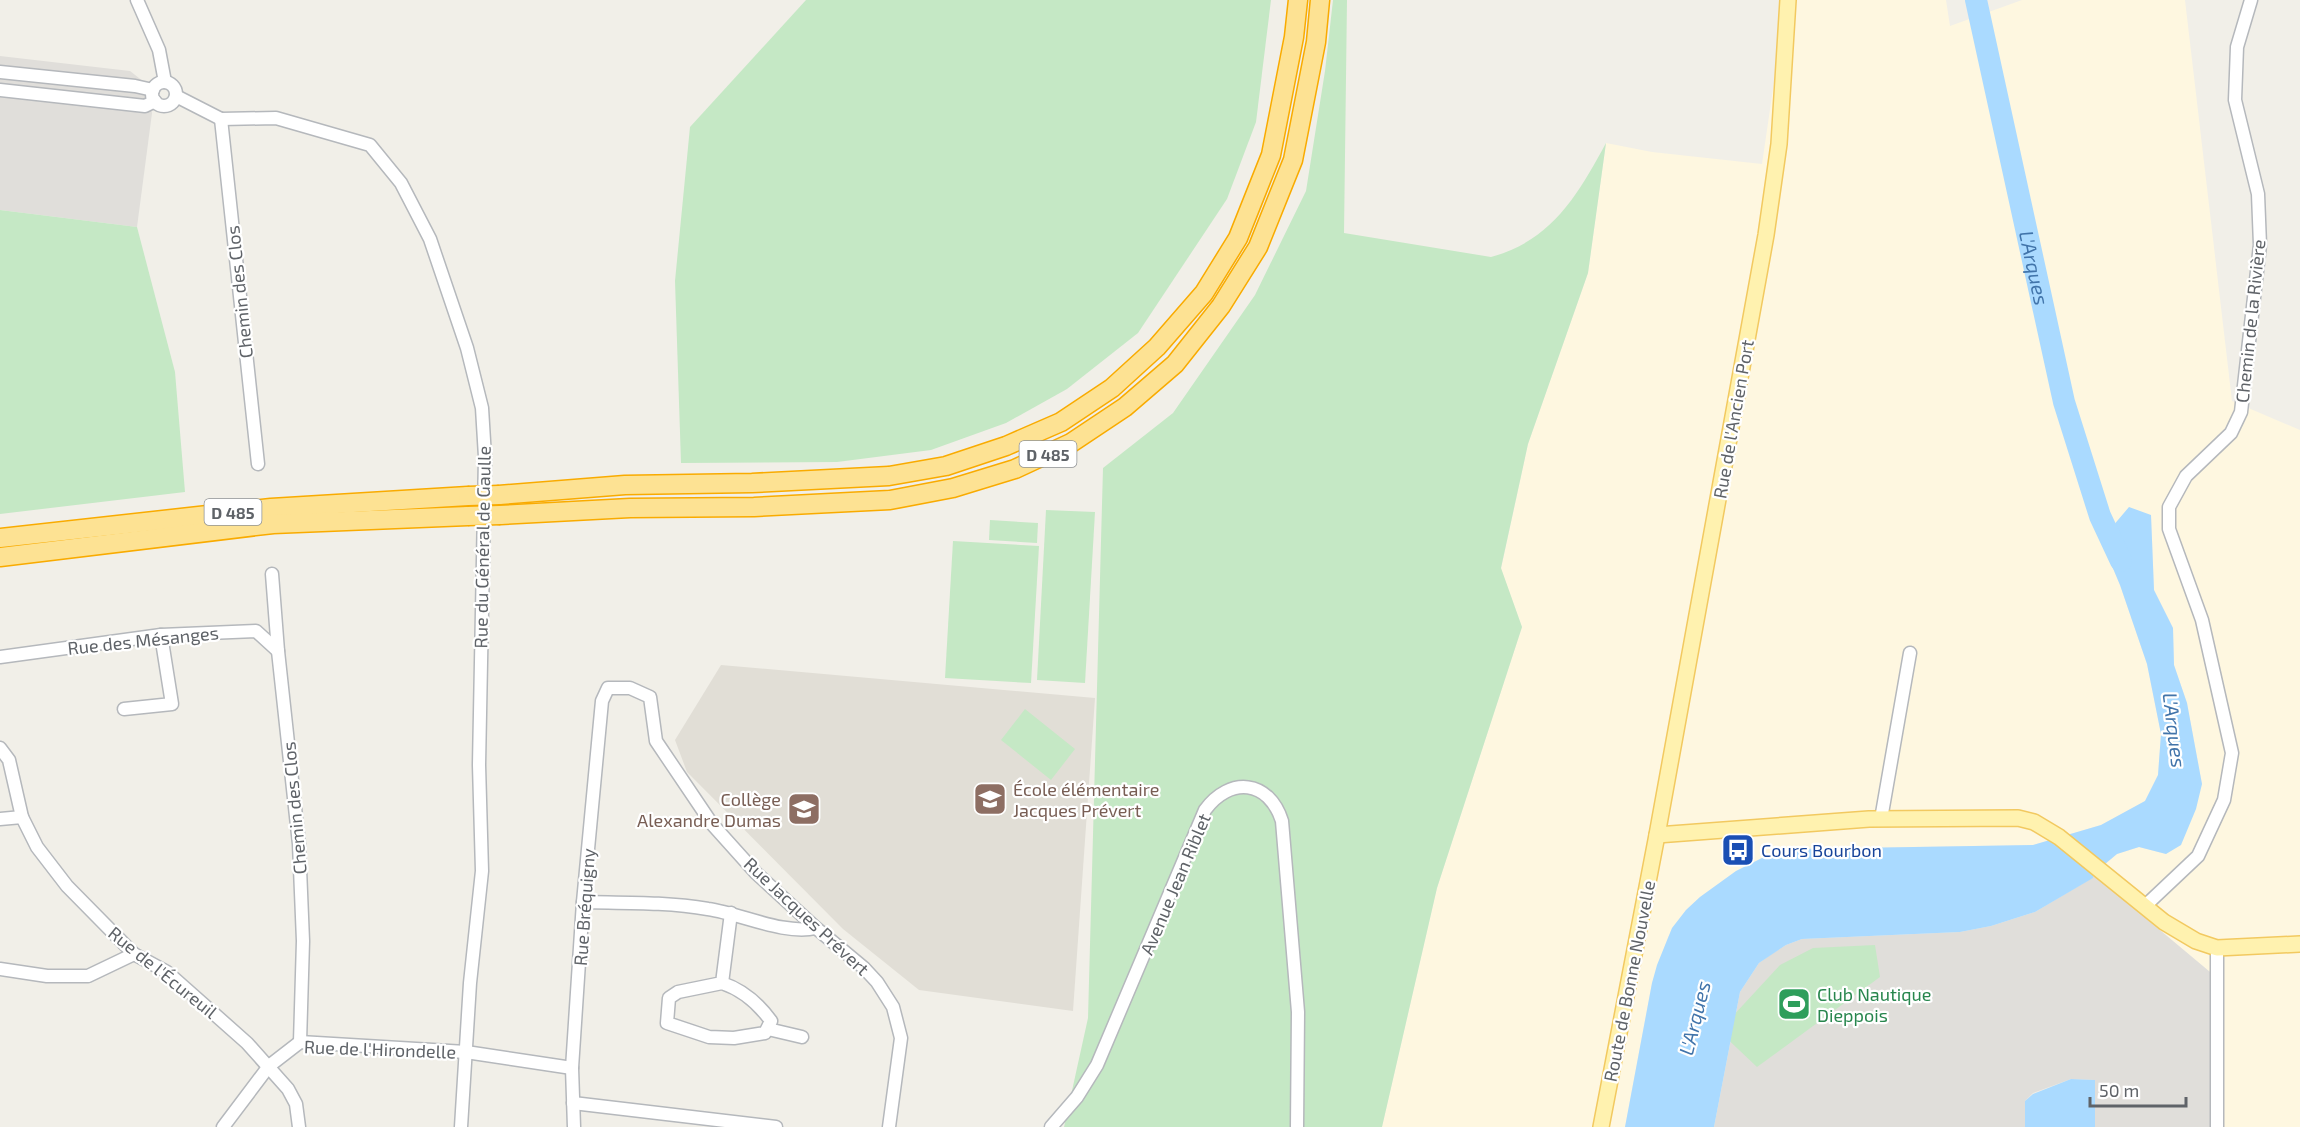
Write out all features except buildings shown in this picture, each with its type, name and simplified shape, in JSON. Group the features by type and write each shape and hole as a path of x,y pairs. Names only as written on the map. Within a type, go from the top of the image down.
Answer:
{"highway":[{"name":"D 485","path":"0,538 271,508 626,485 752,483 889,476 956,463 1006,446 1061,422 1112,388 1157,347 1204,293 1238,238 1271,155 1294,37 1298,0"},
{"name":"D 485","path":"0,557 273,524 630,508 754,507 890,500 953,488 1005,472 1071,443 1125,407 1175,364 1221,306 1257,247 1293,160 1316,42 1320,0"}],"main road":[{"name":"Rue de l'Ancien Port","path":"1657,835 1766,235 1779,144 1788,0"},
{"path":"1657,835 1881,819 2018,818 2034,822 2059,837 2164,922 2196,941 2217,948 2300,944"},
{"name":"Route de Bonne Nouvelle","path":"1601,1127 1657,835"}],"street":[{"path":"137,0 159,50 165,82"},
{"name":"Chemin de la Rivière","path":"2145,906 2198,856 2224,800 2232,753 2202,620 2169,529 2169,507 2186,476 2230,433 2241,412 2260,245 2258,194 2235,100 2237,46 2251,0"},
{"path":"0,72 135,86 154,96 165,106 172,103 176,96 175,88 165,82 158,84 154,96 145,106 0,90"},
{"path":"176,96 220,120"},
{"name":"Rue du Général de Gaulle","path":"220,120 276,118 370,145 401,183 430,238 467,348 482,408 485,457 479,765 482,871 461,1127"},
{"name":"Chemin des Clos","path":"220,120 258,464"},
{"name":"Chemin des Clos","path":"272,574 299,844 303,941 300,1042"},
{"name":"Rue des Mésanges","path":"0,657 161,635 256,631 278,651"},
{"path":"124,709 172,704 161,635"},
{"path":"1881,819 1910,653"},
{"name":"Rue Jacques Prévert","path":"608,688 630,688 650,697 656,741 712,824 756,873 877,982 893,1007 901,1038 889,1127"},
{"name":"Rue Bréquigny","path":"574,1127 572,1068 583,902 602,701 608,688"},
{"name":"Rue de l'Écureuil","path":"0,748 9,760 22,817 37,847 67,886 134,954 167,972 247,1042 288,1089 296,1104 299,1127"},
{"name":"Avenue Jean Riblet","path":"1051,1127 1077,1096 1096,1065 1205,810 1215,796 1245,786 1262,792 1277,806 1282,821 1298,1012 1297,1127"},
{"path":"0,819 22,817"},
{"path":"583,902 649,903 706,908 800,932 816,928"},
{"path":"722,983 731,913"},
{"path":"2217,948 2217,1127"},
{"path":"0,969 47,976 88,976 134,954"},
{"path":"722,983 736,988 760,1006 771,1021 765,1033 734,1038 709,1037 667,1023 669,998 678,992 722,983"},
{"path":"768,1029 802,1037"},
{"name":"Rue de l'Hirondelle","path":"223,1127 269,1066 300,1042 466,1052 572,1068"},
{"path":"573,1103 776,1127"}],"shaded area":[{"path":"1786,0 1946,0 1950,26 2022,0 2185,0 2232,401 2300,430 2300,1127 2210,1127 2210,972 2093,874 2117,854 2139,847 2166,854 2202,784 2187,703 2174,665 2173,628 2154,590 2151,515 2101,540 2120,585 2147,664 2161,734 2158,775 2145,801 2101,825 2033,845 1794,849 1766,856 1736,871 1700,897 1686,910 1668,937 1652,983 1625,1127 1382,1127 1437,888 1522,627 1501,569 1528,444 1588,273 1606,143 1652,152 1762,164"},
{"path":"0,56 130,71 144,82 152,113 137,227 0,210"},
{"name":"École élémentaire Jacques Prévert","path":"721,665 1095,698 1073,1011 919,990 843,929 687,772 675,740"},
{"path":"2093,874 2210,972 2210,1127 2095,1127 2095,1080 2071,1079 2033,1093 2025,1101 2025,1127 1714,1127 1740,992 1759,963 1773,953 1802,939 1960,932 1991,926 2035,912 2092,878"}],"green space":[{"path":"806,0 1271,0 1256,122 1227,199 1138,333 1067,389 1006,423 931,450 837,462 681,463 675,281 690,127"},
{"path":"1333,0 1347,0 1344,233 1491,257 1512,250 1546,228 1560,214 1585,180 1606,143 1588,273 1528,444 1501,568 1522,627 1437,888 1382,1127 1064,1127 1088,1018 1103,468 1173,413 1255,295 1306,191 1325,71"},
{"path":"0,210 137,227 175,372 185,492 0,514"},
{"path":"1046,510 1095,512 1085,683 1037,680"},
{"path":"990,520 1038,523 1037,543 989,540"},
{"path":"953,541 1039,546 1031,683 945,678"},
{"path":"1025,709 1075,749 1051,780 1001,740"},
{"name":"Club Nautique Dieppois","path":"1875,945 1880,977 1757,1067 1719,1031 1780,965 1813,948"}],"water":[{"path":"2129,507 2151,515 2154,590 2173,628 2174,665 2187,703 2202,784 2196,809 2181,845 2166,854 2139,847 2117,854 2093,874 2093,878 2035,912 1991,926 1960,932 1802,939 1786,945 1759,963 1740,992 1714,1127 1625,1127 1652,983 1672,928 1700,897 1736,871 1766,856 1794,849 2033,845 2101,825 2145,801 2158,775 2161,734 2147,664 2120,585 2101,540"},
{"path":"2071,1079 2095,1080 2095,1127 2025,1127 2025,1101 2033,1094"}],"waterway":[{"name":"L'Arques","path":"1976,0 2064,402 2100,516 2121,561"}],"place":[{"name":"École élémentaire Jacques Prévert","path":"990,799"},
{"name":"Collège Alexandre Dumas","path":"804,809"},
{"name":"Cours Bourbon","path":"1738,850"},
{"name":"Club Nautique Dieppois","path":"1794,1004"}]}
